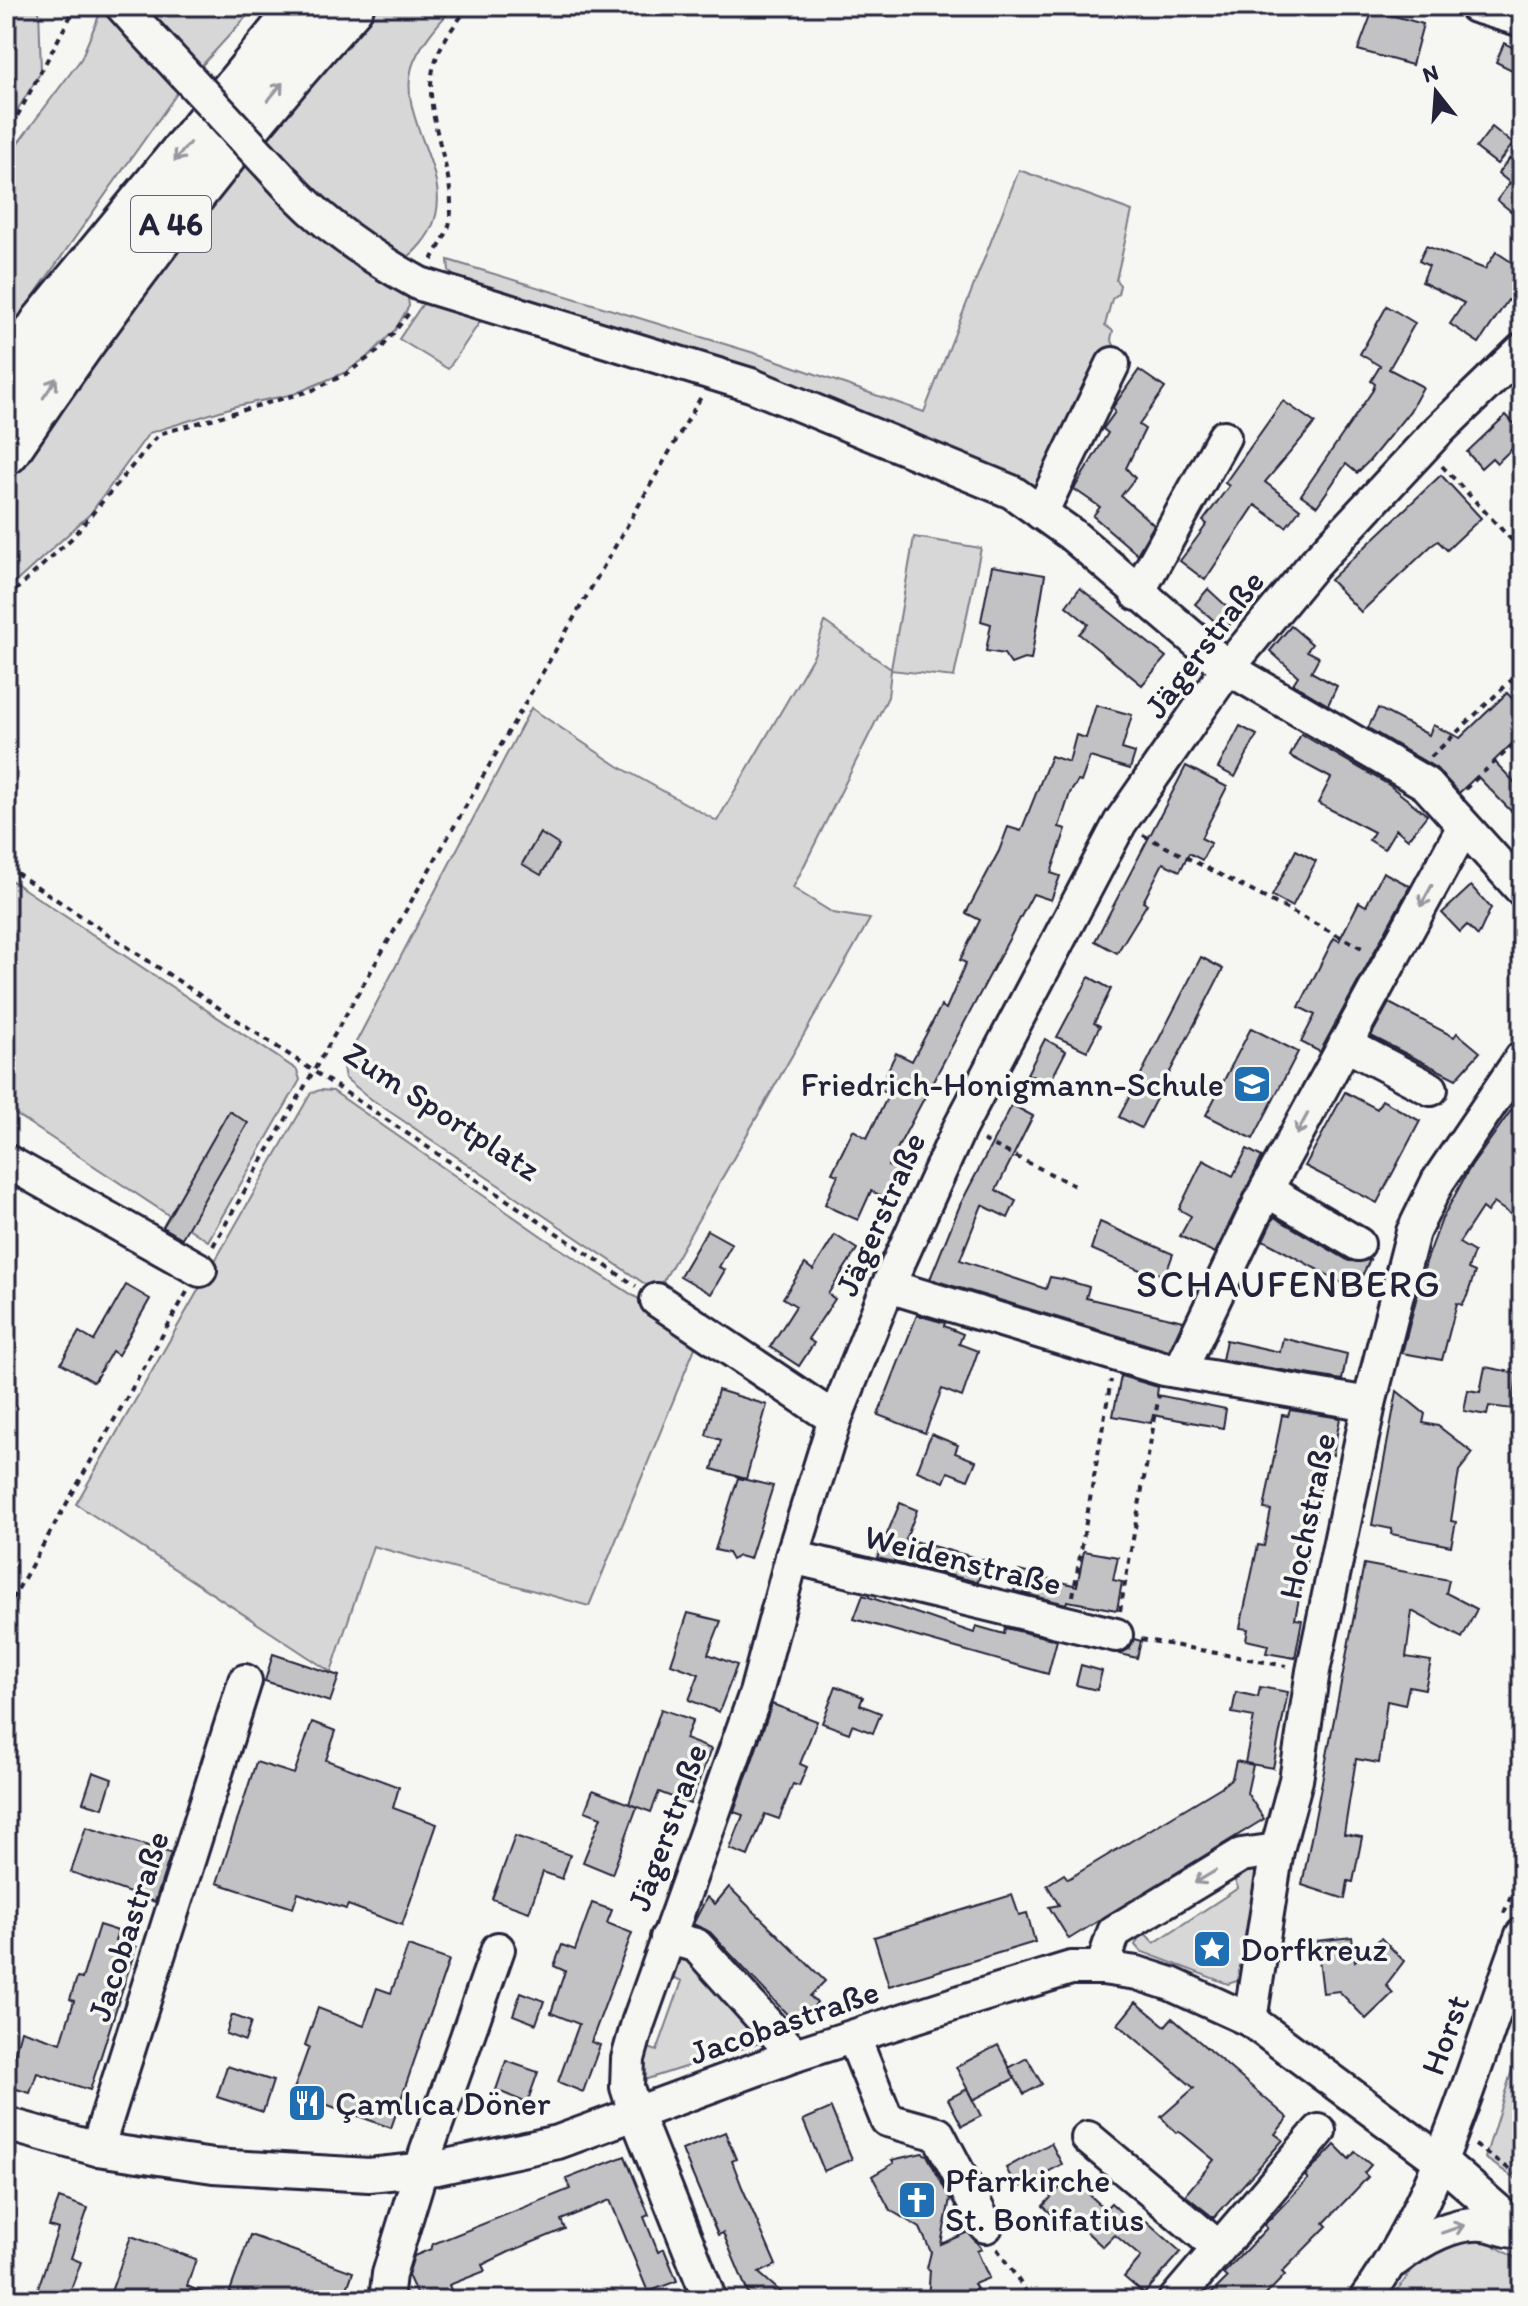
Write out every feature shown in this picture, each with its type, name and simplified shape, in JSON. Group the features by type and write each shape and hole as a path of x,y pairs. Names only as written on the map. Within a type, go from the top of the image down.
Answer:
{"highway":[{"name":"A 46","path":"6,380 43,323 303,6"},
{"name":"A 46","path":"6,452 92,325 280,85 351,6"}],"street":[{"path":"1475,6 1522,20"},
{"path":"131,15 318,217 377,260 420,284 715,373 1012,492 1071,534 1137,594 1228,668 1426,784 1522,890"},
{"name":"Jägerstraße","path":"710,2300 635,2112 627,2087 628,2059 667,1938 756,1693 792,1557 835,1419 888,1286 959,1129 1120,823 1228,668 1314,564 1423,447 1522,350"},
{"path":"1041,513 1113,364"},
{"path":"1137,594 1224,437"},
{"path":"1172,1370 1390,962 1454,817"},
{"path":"1345,1044 1431,1089"},
{"name":"Hochstraße","path":"1250,2020 1277,1850 1296,1780 1313,1671 1369,1404 1413,1232 1438,1181 1522,1057"},
{"path":"6,1161 200,1270"},
{"path":"1266,1190 1358,1244"},
{"path":"888,1286 1172,1370 1369,1404"},
{"path":"657,1300 835,1419"},
{"name":"Weidenstraße","path":"792,1557 1068,1626 1116,1635"},
{"name":"Jacobastraße","path":"97,2149 245,1681"},
{"path":"1102,1968 1114,1932 1241,1855 1277,1850"},
{"name":"Horst","path":"1392,2262 1442,2162 1522,1935"},
{"path":"667,1938 696,1945 795,2055"},
{"path":"386,2300 389,2274 422,2170 498,1949"},
{"name":"Jacobastraße","path":"6,2124 97,2149 213,2166 369,2175 422,2170 558,2142 795,2055 1071,1968 1102,1968 1137,1973 1171,1984 1250,2020 1442,2162 1521,2231"},
{"path":"854,2038 887,2120 938,2134 986,2226"},
{"path":"1175,2300 1319,2131"},
{"path":"1088,2138 1218,2247"},
{"path":"1365,2300 1392,2262 1414,2245 1470,2224 1489,2225 1507,2232 1521,2231"}],"path":[{"path":"6,137 76,6"},
{"path":"6,599 72,538 159,434 313,390 346,374 381,349 411,313 420,284 450,224 452,191 430,104 434,59 445,34 470,6"},
{"path":"6,1610 715,373"},
{"path":"1423,447 1522,551"},
{"path":"1411,775 1522,670"},
{"path":"1454,817 1522,737"},
{"path":"1120,823 1390,962"},
{"name":"Zum Sportplatz","path":"6,866 657,1300"},
{"path":"959,1129 1077,1187"},
{"path":"1068,1626 1116,1354"},
{"path":"1172,1370 1116,1635 1313,1671"},
{"path":"986,2226 1002,2258 1032,2300"}],"shaded area":[{"path":"6,6 39,6 41,72 6,128"},
{"path":"148,6 256,6 196,72 164,37"},
{"path":"364,6 454,6 430,35 412,67 410,89 413,111 435,178 438,200 434,222 421,244 406,258 397,261 385,262 253,129"},
{"path":"101,11 148,50 178,92 6,335 6,159 81,59"},
{"path":"246,157 407,290 409,306 395,330 371,354 346,372 294,394 236,406 149,433 90,514 6,591 6,471"},
{"path":"1019,170 1132,211 1116,280 1120,285 1118,294 1112,299 1105,325 1113,331 1111,339 1115,347 1035,492 464,288 449,271 448,260 764,356 924,412"},
{"path":"428,296 486,313 448,369 399,339"},
{"path":"914,537 981,548 954,677 891,670 888,697 793,888 833,913 870,919 657,1292 371,1099 345,1078 343,1067 531,708 618,766 717,821 814,655 825,622 891,669"},
{"path":"6,877 297,1070 300,1080 208,1241 6,1108"},
{"path":"333,1091 553,1244 699,1338 589,1606 373,1546 331,1672 76,1504 311,1093"},
{"path":"1252,1869 1258,1877 1240,1980 1228,1984 1140,1951 1135,1945 1142,1930 1154,1943 1238,1888 1232,1874"},
{"path":"672,1951 685,1956 766,2041 644,2080 639,2075 637,2044 657,2051 682,1981 663,1973"},
{"path":"1522,2037 1522,2183 1485,2158"},
{"path":"1483,2239 1522,2262 1522,2300 1390,2300 1419,2263 1437,2248"}],"building":[{"path":"1373,10 1423,24 1412,65 1358,50"},
{"path":"1504,43 1522,52 1522,75 1496,62"},
{"path":"1492,127 1513,144 1497,164 1476,148"},
{"path":"1510,158 1522,167 1522,220 1497,200 1510,183 1498,173"},
{"path":"1426,246 1485,269 1496,252 1522,269 1522,293 1514,305 1508,300 1479,343 1450,324 1464,303 1422,282 1429,266 1419,261"},
{"path":"1387,306 1415,323 1389,369 1423,387 1410,411 1370,460 1357,473 1346,464 1317,506 1301,495 1373,390 1375,384 1371,381 1380,366 1360,354"},
{"path":"1139,370 1165,388 1139,425 1145,429 1126,468 1135,478 1121,496 1154,525 1137,554 1093,516 1100,507 1074,489 1108,433 1103,429 1115,412 1113,407"},
{"path":"1283,401 1315,423 1265,482 1300,509 1286,527 1255,505 1205,580 1180,561 1207,524 1203,521 1229,486 1225,483"},
{"path":"1506,415 1522,432 1522,439 1497,463 1492,458 1481,468 1467,452"},
{"path":"1441,475 1481,518 1447,550 1438,541 1431,546 1361,612 1330,580"},
{"path":"992,566 1045,575 1031,660 1011,664 1004,654 986,651 991,624 981,621"},
{"path":"1080,588 1166,657 1142,685 1079,634 1088,624 1066,606"},
{"path":"1208,589 1237,616 1225,630 1195,604"},
{"path":"1291,626 1312,644 1307,651 1319,657 1311,672 1337,686 1328,705 1293,684 1298,676 1270,651"},
{"path":"1507,693 1522,709 1522,734 1494,761 1522,790 1522,801 1511,811 1477,776 1459,793 1436,768 1368,728 1378,708 1429,735 1433,725 1460,738"},
{"path":"1096,705 1132,715 1122,749 1135,753 1130,769 1090,757 1081,782 1078,781 1070,793 1059,827 1066,829 1051,873 1060,876 1051,900 1033,894 888,1166 897,1170 885,1197 871,1191 858,1220 835,1210 825,1204 838,1175 832,1173 853,1130 867,1138 889,1094 879,1089 896,1053 912,1061 941,1006 946,1009 966,963 960,960 980,920 966,913 999,851 1008,827 1021,831 1051,756 1069,762 1076,735 1086,738"},
{"path":"1240,726 1257,735 1235,777 1218,768"},
{"path":"1301,734 1389,785 1427,815 1408,839 1396,829 1384,849 1369,840 1374,832 1318,803 1331,778 1290,756"},
{"path":"1186,766 1227,787 1201,838 1211,843 1202,860 1189,853 1180,871 1163,863 1143,902 1147,904 1117,953 1095,941"},
{"path":"540,833 559,845 541,875 522,864"},
{"path":"1296,850 1316,861 1292,907 1272,896"},
{"path":"1383,872 1410,886 1320,1052 1301,1042 1315,1015 1299,1007 1334,938 1339,941 1359,902 1366,906"},
{"path":"1471,886 1491,908 1478,936 1467,925 1460,932 1442,913"},
{"path":"1201,957 1223,969 1141,1128 1119,1117"},
{"path":"1089,977 1111,989 1094,1023 1100,1026 1087,1051 1057,1037"},
{"path":"1389,1003 1454,1037 1457,1033 1480,1052 1456,1079 1371,1036"},
{"path":"1251,1028 1298,1052 1253,1139 1206,1115"},
{"path":"1045,1039 1066,1051 1049,1084 1027,1074"},
{"path":"1345,1092 1377,1109 1382,1100 1420,1121 1377,1203 1305,1166"},
{"path":"1522,1095 1522,1222 1494,1203 1487,1212 1482,1208 1459,1243 1474,1252 1468,1269 1475,1272 1462,1305 1457,1303 1442,1360 1402,1353 1426,1262 1442,1219 1468,1171"},
{"path":"1012,1105 1033,1116 996,1190 1016,1201 1008,1218 982,1205 960,1260 1046,1289 1050,1277 1062,1279 1089,1287 1086,1298 1183,1321 1169,1351 930,1279 960,1205"},
{"path":"229,1111 248,1123 182,1238 163,1227"},
{"path":"1247,1149 1262,1157 1215,1253 1180,1236 1191,1216 1179,1209 1203,1160 1233,1176"},
{"path":"1274,1217 1349,1261 1370,1260 1355,1290 1263,1240"},
{"path":"1100,1222 1173,1254 1165,1276 1149,1270 1147,1273 1091,1249"},
{"path":"707,1230 732,1244 719,1267 725,1270 711,1294 680,1276"},
{"path":"835,1235 857,1249 828,1294 835,1299 808,1339 814,1343 799,1366 770,1347 796,1306 783,1298 805,1264 813,1270"},
{"path":"126,1285 150,1299 118,1355 112,1351 94,1382 61,1363 79,1332 94,1341"},
{"path":"917,1315 945,1323 944,1326 963,1334 959,1344 978,1351 962,1397 942,1389 925,1433 878,1415"},
{"path":"1283,1338 1347,1354 1342,1380 1222,1360 1226,1340 1280,1352"},
{"path":"1485,1367 1517,1373 1513,1409 1489,1406 1487,1415 1464,1411 1468,1390 1480,1392"},
{"path":"1121,1376 1158,1387 1157,1395 1226,1409 1223,1428 1153,1415 1151,1423 1113,1416"},
{"path":"718,1390 767,1405 746,1479 712,1469 721,1440 706,1435"},
{"path":"1397,1391 1425,1414 1423,1423 1438,1426 1473,1453 1459,1471 1451,1521 1456,1522 1451,1546 1391,1534 1392,1529 1372,1525"},
{"path":"1290,1410 1340,1418 1333,1455 1327,1453 1295,1619 1302,1620 1295,1658 1266,1653 1268,1645 1246,1640 1248,1629 1240,1628 1258,1545 1264,1546 1271,1510 1264,1509 1282,1415 1288,1416"},
{"path":"931,1434 958,1445 955,1453 976,1461 968,1480 948,1472 944,1482 917,1471"},
{"path":"738,1478 773,1486 750,1559 739,1556 732,1560 728,1553 715,1550"},
{"path":"900,1503 917,1510 906,1539 984,1560 978,1582 877,1558"},
{"path":"1084,1551 1118,1557 1113,1580 1122,1582 1117,1610 1067,1601 1066,1604 1014,1591 1019,1571 1077,1586"},
{"path":"1364,1564 1449,1580 1446,1593 1477,1609 1462,1638 1412,1611 1406,1657 1431,1661 1425,1689 1409,1686 1405,1705 1387,1701 1379,1763 1356,1759 1344,1834 1362,1837 1353,1882 1348,1881 1345,1899 1302,1885"},
{"path":"863,1595 974,1633 976,1626 1004,1634 1005,1628 1057,1640 1048,1674 854,1619"},
{"path":"688,1613 721,1621 708,1654 737,1665 719,1712 689,1700 699,1674 671,1664"},
{"path":"1134,1639 1141,1641 1137,1658 1120,1654 1129,1649"},
{"path":"273,1654 339,1676 330,1702 265,1681"},
{"path":"1081,1665 1102,1671 1097,1690 1076,1685"},
{"path":"836,1686 863,1697 860,1705 881,1713 873,1733 852,1725 849,1733 822,1723"},
{"path":"1260,1687 1288,1692 1273,1768 1245,1763 1254,1717 1232,1713 1236,1692 1258,1697"},
{"path":"772,1704 817,1721 800,1764 807,1767 799,1786 793,1784 779,1819 765,1814 748,1856 730,1849 743,1815 734,1812"},
{"path":"661,1709 693,1720 685,1739 711,1749 690,1804 659,1792 651,1812 629,1804"},
{"path":"312,1722 336,1731 326,1760 399,1787 393,1808 437,1824 402,1925 348,1905 346,1909 298,1893 293,1908 217,1883 256,1762 294,1774"},
{"path":"1236,1761 1253,1765 1247,1793 1264,1819 1069,1939 1049,1907 1059,1905 1047,1885 1064,1874 1068,1879 1221,1787 1232,1778"},
{"path":"93,1772 112,1779 103,1808 83,1802"},
{"path":"593,1790 637,1807 612,1874 583,1862 601,1817 585,1811"},
{"path":"86,1827 171,1853 155,1902 71,1872"},
{"path":"515,1836 570,1855 562,1879 543,1872 529,1912 492,1899"},
{"path":"729,1887 825,1981 810,1996 817,2003 796,2024 710,1932 693,1924 707,1897 715,1904"},
{"path":"1012,1895 1019,1915 1027,1913 1035,1942 889,1986 874,1937"},
{"path":"592,1903 612,1910 607,1923 632,1933 591,2042 600,2045 583,2092 558,2082 579,2024 551,2013 565,1971 554,1966 562,1945 575,1950"},
{"path":"99,1925 118,1931 115,1941 136,1947 90,2090 37,2073 30,2093 6,2086 21,2030 61,2043 74,2001 70,1999 77,1978 82,1979"},
{"path":"1352,1937 1355,1961 1381,1938 1404,1961 1386,1985 1393,1993 1366,2019 1339,1991 1323,1993 1317,1941"},
{"path":"408,1946 449,1960 391,2128 317,2101 313,2111 289,2103 309,2047 305,2045 318,2008 364,2026 377,1988 391,1993"},
{"path":"521,1992 544,2001 536,2024 513,2015"},
{"path":"1136,2002 1165,2026 1172,2018 1288,2118 1275,2134 1283,2140 1214,2218 1185,2195 1214,2160 1179,2131 1176,2133 1161,2117 1194,2088 1118,2024"},
{"path":"232,2015 251,2022 245,2041 226,2034"},
{"path":"998,2045 1015,2078 973,2100 956,2067"},
{"path":"1027,2058 1042,2084 1024,2094 1009,2068"},
{"path":"506,2061 538,2072 527,2103 496,2090"},
{"path":"227,2066 273,2081 263,2112 217,2097"},
{"path":"967,2089 981,2116 962,2126 948,2099"},
{"path":"831,2108 852,2159 824,2171 803,2120"},
{"path":"725,2132 736,2159 732,2161 776,2265 759,2273 790,2300 751,2300 723,2233 718,2235 682,2150"},
{"path":"1051,2143 1062,2164 1017,2189 1006,2168"},
{"path":"1335,2145 1349,2159 1355,2152 1371,2165 1364,2173 1368,2177 1324,2223 1327,2226 1282,2272 1285,2275 1261,2300 1205,2300 1227,2278 1223,2274 1267,2228 1264,2225 1308,2179 1305,2176"},
{"path":"922,2153 927,2155 950,2199 941,2244 968,2232 982,2249 977,2251 989,2278 974,2284 977,2289 962,2296 964,2300 928,2300 930,2270 927,2268 931,2252 920,2228 890,2210 872,2176 894,2163 892,2160"},
{"path":"625,2156 649,2215 644,2217 658,2252 664,2249 677,2281 648,2292 610,2200 561,2220 565,2229 482,2265 485,2271 449,2285 455,2300 419,2300 408,2275 414,2256 431,2249 433,2244 570,2189 566,2179"},
{"path":"1070,2177 1105,2209 1111,2203 1137,2227 1144,2219 1181,2252 1144,2294 1124,2277 1141,2257 1115,2235 1103,2247 1076,2222 1069,2230 1043,2206"},
{"path":"59,2198 88,2208 71,2258 81,2262 67,2300 34,2300 58,2229 49,2226"},
{"path":"250,2235 353,2272 343,2300 227,2300"},
{"path":"131,2236 196,2259 187,2286 219,2300 108,2300"}],"place":[{"name":"Friedrich-Honigmann-Schule","path":"1252,1084"},
{"name":"Dorfkreuz","path":"1212,1949"},
{"name":"Çamlıca Döner","path":"307,2103"},
{"name":"Pfarrkirche St. Bonifatius","path":"917,2200"}],"district":[{"name":"SCHAUFENBERG","path":"1289,1284"}]}
